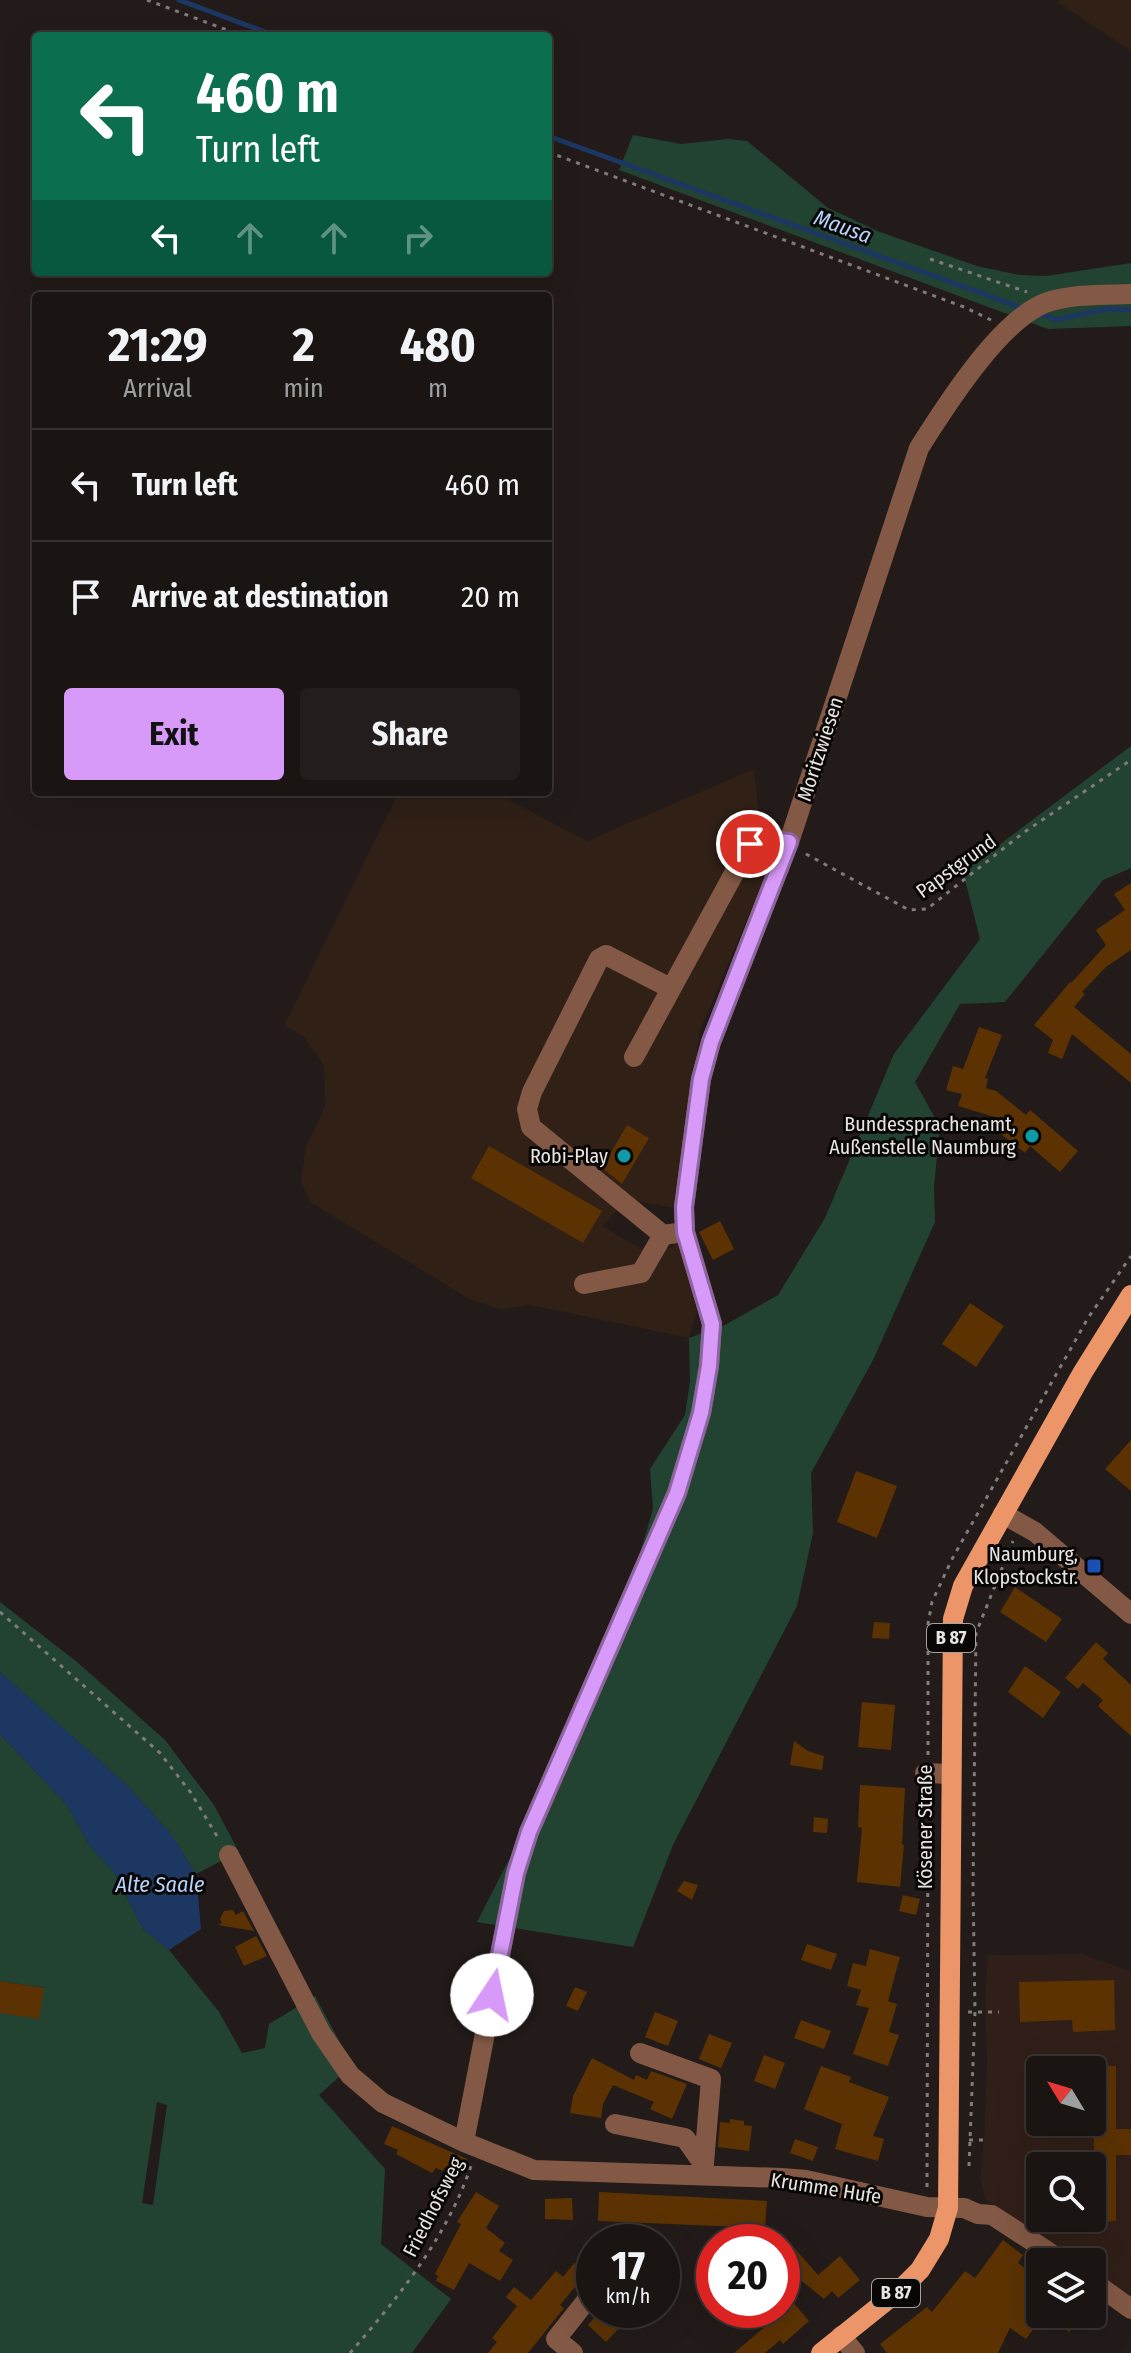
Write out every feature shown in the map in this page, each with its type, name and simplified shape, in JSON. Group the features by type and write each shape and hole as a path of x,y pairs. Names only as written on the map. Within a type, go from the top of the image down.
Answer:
{"main road":[{"name":"Kösener Straße","path":"821,2353 911,2280 929,2258 941,2234 937,2208 950,2139 953,1619 963,1586 1012,1518 1083,1372 1131,1295"}],"street":[{"name":"Moritzwiesen","path":"472,2145 516,1873 529,1832 677,1493 701,1413 712,1324 685,1232 684,1207 701,1079 711,1042 789,842 919,448 954,392 978,362 1020,320 1044,304 1095,295 1131,294"},
{"path":"634,1057 750,844 760,839 789,842"},
{"path":"670,988 606,955 599,959 532,1092 527,1109 531,1127 663,1235 685,1232"},
{"path":"584,1284 641,1273 663,1235"},
{"path":"1012,1518 1131,1614"},
{"path":"926,1773 950,1774"},
{"name":"Krumme Hufe","path":"229,1855 321,2033 350,2075 383,2103 534,2170 704,2170 806,2180 937,2208 964,2208 978,2214 992,2215 1043,2248"},
{"path":"640,2053 711,2079 704,2170"},
{"path":"615,2124 685,2138 704,2170"},
{"path":"1106,2291 1131,2309"},
{"path":"573,2353 550,2346 576,2314"},
{"path":"841,2336 855,2353"}],"path":[{"path":"147,0 232,32"},
{"path":"552,153 964,307 991,319 1005,335"},
{"path":"930,259 1044,304"},
{"name":"Papstgrund","path":"789,842 813,859 909,910 927,909 1023,833 1131,760"},
{"path":"937,2208 926,1773 928,1624 932,1602 952,1559 1088,1318 1131,1256"},
{"path":"967,2178 975,2012 976,1633 1012,1518"},
{"path":"0,1612 160,1753 191,1793 229,1855"},
{"path":"975,2012 999,2012"},
{"path":"969,2140 989,2140"},
{"name":"Friedhofsweg","path":"350,2353 432,2249 472,2145"}],"shaded area":[{"path":"1131,0 1131,51 1057,2"},
{"path":"754,769 760,825 786,827 700,1031 676,1208 627,1200 602,1226 654,1256 680,1242 697,1312 689,1338 530,1305 500,1309 471,1300 310,1202 301,1181 306,1146 325,1107 324,1066 304,1037 284,1025 397,796 502,796 587,841"},
{"path":"1081,1954 1131,1971 1131,2298 1106,2280 1106,2248 1060,2248 1035,2232 1106,2232 1106,2152 1026,2152 1026,2226 986,2200 980,2179 987,2062 985,1998 988,1955"}],"green space":[{"path":"633,135 681,144 728,139 747,141 828,208 880,232 977,266 1019,275 1046,276 1131,263 1131,326 1048,329 619,170"},
{"path":"1131,746 1131,868 1103,880 1005,1002 960,1004 915,1082 940,1127 934,1186 935,1222 873,1360 811,1473 813,1533 797,1606 673,1845 633,1947 477,1922 520,1838 631,1584 653,1509 650,1469 685,1415 690,1381 689,1338 725,1325 778,1295 825,1218 894,1054 980,939 963,872"},
{"path":"0,1602 77,1662 165,1740 214,1805 239,1852 196,1874 170,1833 126,1784 0,1672"},
{"path":"0,1734 67,1805 89,1845 114,1872 143,1929 169,1950 219,2012 242,2053 265,2048 269,2024 315,1996 352,2065 319,2095 385,2169 381,2244 451,2299 412,2353 0,2353 0,2013 44,1988 0,1981","holes":["157,2102 167,2105 153,2205 142,2203"]}],"water":[{"name":"Alte Saale","path":"0,1672 126,1784 170,1833 196,1874 201,1929 169,1950 143,1929 114,1872 89,1845 67,1805 0,1734"}],"building":[{"path":"1131,883 1131,950 1106,967 1082,992 1085,994 1074,1007 1131,1054 1131,1083 1072,1034 1062,1059 1048,1053 1053,1040 1034,1025 1106,945 1096,930 1125,910 1114,894"},
{"path":"979,1027 1002,1035 985,1078 988,1079 986,1088 996,1091 1026,1115 1030,1110 1078,1151 1060,1172 1030,1146 1025,1153 991,1126 998,1118 958,1106 962,1094 946,1090 953,1066 963,1069"},
{"name":"Robi-Play","path":"627,1125 649,1138 622,1184 602,1168"},
{"path":"489,1146 602,1211 583,1243 471,1178"},
{"path":"720,1221 734,1249 713,1260 699,1232"},
{"path":"970,1303 1004,1326 976,1367 942,1344"},
{"path":"1131,1440 1131,1491 1105,1469"},
{"path":"856,1471 897,1486 877,1538 837,1522"},
{"path":"1015,1587 1062,1619 1046,1642 1000,1612"},
{"path":"874,1622 890,1623 889,1639 872,1638"},
{"path":"1096,1642 1108,1653 1103,1659 1131,1685 1131,1736 1098,1706 1103,1700 1083,1683 1078,1689 1065,1678"},
{"path":"1025,1666 1061,1692 1043,1718 1008,1692"},
{"path":"862,1702 895,1705 891,1750 858,1747"},
{"path":"794,1741 808,1751 824,1756 822,1770 790,1765"},
{"path":"860,1785 905,1788 900,1887 857,1882 862,1828 858,1827"},
{"path":"814,1817 828,1819 827,1833 813,1832"},
{"path":"684,1881 698,1885 692,1900 677,1891"},
{"path":"903,1895 920,1899 916,1915 899,1911"},
{"path":"233,1910 236,1915 243,1911 254,1931 218,1925 222,1923 220,1919 224,1911"},
{"path":"256,1936 267,1956 244,1966 235,1947"},
{"path":"807,1944 837,1954 831,1970 801,1960"},
{"path":"870,1949 900,1957 888,2001 897,2004 889,2032 899,2035 888,2066 853,2054 869,2008 856,2005 861,1990 847,1986 853,1963 866,1966"},
{"path":"1114,1980 1115,2030 1073,2032 1072,2020 1020,2022 1019,1982"},
{"path":"0,1981 44,1988 39,2019 0,2013"},
{"path":"575,1987 587,1992 578,2011 566,2006"},
{"path":"655,2012 678,2021 668,2046 645,2037"},
{"path":"801,2020 831,2031 824,2049 794,2038"},
{"path":"709,2034 732,2043 721,2068 699,2059"},
{"path":"764,2055 785,2063 775,2089 754,2081"},
{"path":"592,2058 634,2080 636,2075 647,2080 651,2071 687,2084 672,2119 650,2109 654,2102 613,2085 603,2104 601,2118 570,2113 573,2096"},
{"path":"821,2066 851,2077 849,2082 889,2097 873,2136 884,2139 878,2161 835,2149 842,2124 804,2109"},
{"path":"1106,2066 1116,2066 1116,2129 1131,2129 1131,2155 1116,2155 1116,2221 1106,2221 1106,2152 1094,2152 1094,2136 1106,2136"},
{"path":"730,2119 752,2126 749,2151 718,2147 720,2122 730,2123"},
{"path":"392,2126 467,2159 459,2174 445,2167 443,2171 436,2168 432,2173 396,2154 398,2150 384,2144"},
{"path":"795,2139 818,2147 813,2161 790,2153"},
{"path":"476,2192 499,2206 486,2228 505,2243 499,2251 513,2260 500,2281 469,2263 454,2290 436,2281 438,2276 435,2274 461,2224 457,2222"},
{"path":"599,2192 767,2201 765,2224 598,2221"},
{"path":"572,2198 573,2220 545,2219 545,2199"},
{"path":"1003,2240 1023,2255 1018,2263 1026,2269 1026,2328 1034,2328 1026,2339 1010,2328 998,2353 887,2353 880,2344 927,2307 932,2312 965,2271 975,2278"},
{"path":"800,2254 818,2275 840,2256 860,2280 838,2298 832,2291 824,2299 800,2280"},
{"path":"575,2262 576,2286 560,2305 564,2308 528,2353 488,2353 497,2342 492,2338 517,2306 506,2297 514,2287 531,2300 556,2271 563,2277"},
{"path":"800,2310 809,2321 783,2344 780,2340 765,2353 734,2353 763,2328 800,2328"},
{"path":"591,2328 619,2328 606,2342"}],"waterway":[{"name":"Mausa","path":"179,0 265,32"},
{"name":"Mausa","path":"552,137 1025,309"},
{"name":"Mausa","path":"1038,313 1056,320 1106,309 1131,310"}],"place":[{"name":"Bundessprachenamt, Außenstelle Naumburg","path":"1032,1136"},
{"name":"Robi-Play","path":"624,1156"},
{"name":"Naumburg, Klopstockstr.","path":"1094,1566"}],"route":[{"path":"492,1995 516,1873 529,1832 677,1493 701,1413 712,1324 685,1232 684,1207 701,1079 711,1042 789,842 760,839 750,844"}]}
